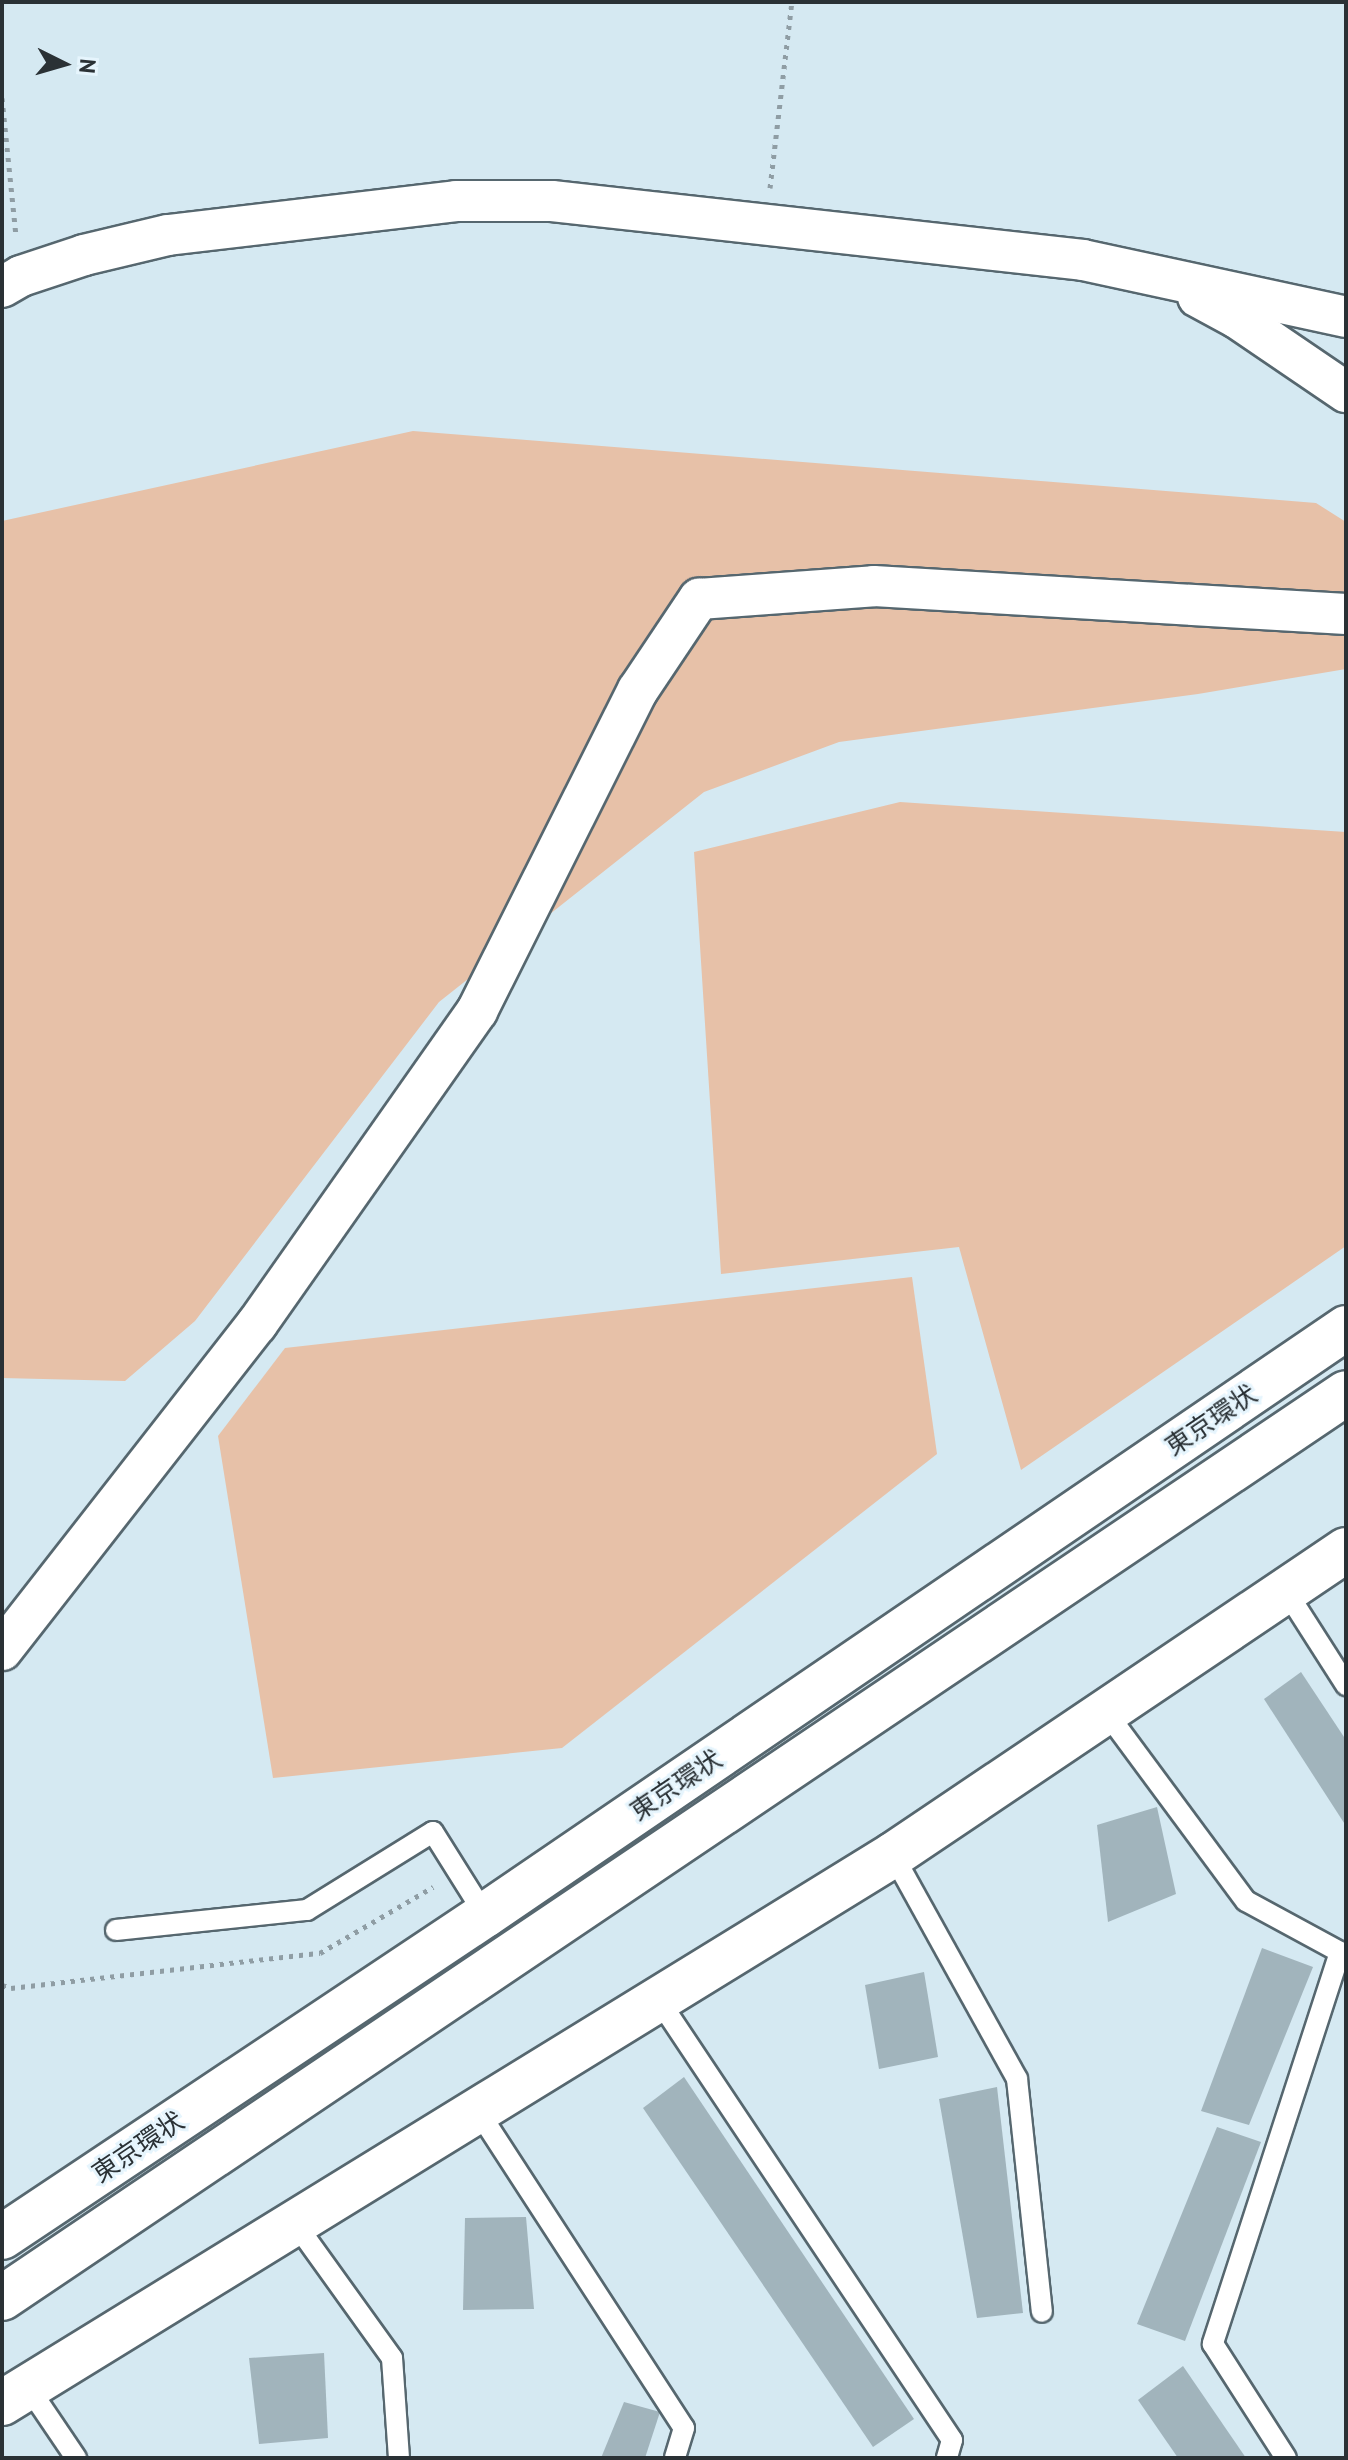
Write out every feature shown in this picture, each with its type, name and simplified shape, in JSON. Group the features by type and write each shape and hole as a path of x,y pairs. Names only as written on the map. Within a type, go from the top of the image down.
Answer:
{"main road":[{"name":"東京環状","path":"2,2237 485,1915 1346,1328"},
{"name":"東京環状","path":"2,2298 1346,1393"},
{"path":"15,2395 893,1855 1346,1550"}],"street":[{"path":"11,282 84,255 168,235 456,201 552,201 766,222 1083,260 1346,317"},
{"path":"1165,279 1237,318 1346,392"},
{"path":"2,1650 257,1324 477,1011 638,690 699,599 874,586 1346,614"}],"lane":[{"path":"1286,1591 1346,1685"},
{"path":"1106,1712 1246,1901 1340,1952 1213,2344 1286,2458"},
{"path":"116,1930 307,1910 433,1832 485,1915"},
{"path":"893,1855 1017,2079 1042,2312"},
{"path":"658,1999 952,2440 947,2458"},
{"path":"478,2111 684,2428 675,2458"},
{"path":"295,2223 392,2358 399,2458"},
{"path":"15,2395 76,2458"}],"path":[{"path":"766,222 792,2"},
{"path":"2,98 11,282"},
{"path":"2,1985 11,1988 320,1953 459,1871"}],"shaded area":[{"path":"413,431 1316,503 1346,522 1346,669 1198,694 839,742 704,792 439,1002 195,1321 125,1381 2,1378 2,521"},
{"path":"900,802 1346,832 1346,1246 1021,1470 959,1247 721,1274 694,852"},
{"path":"912,1277 937,1454 562,1748 273,1778 218,1436 285,1348"}],"building":[{"path":"1301,1672 1346,1740 1346,1826 1264,1699"},
{"path":"1157,1807 1176,1894 1108,1922 1097,1825"},
{"path":"1262,1948 1313,1967 1249,2125 1201,2111"},
{"path":"924,1972 938,2057 879,2069 865,1985"},
{"path":"684,2077 914,2419 873,2447 643,2108"},
{"path":"997,2087 1023,2313 977,2318 939,2099"},
{"path":"1217,2127 1261,2142 1185,2341 1137,2324"},
{"path":"526,2217 534,2309 463,2310 465,2218"},
{"path":"324,2353 328,2438 259,2444 249,2358"},
{"path":"1183,2366 1246,2458 1178,2458 1138,2400"},
{"path":"624,2402 660,2412 645,2458 601,2458"}]}
